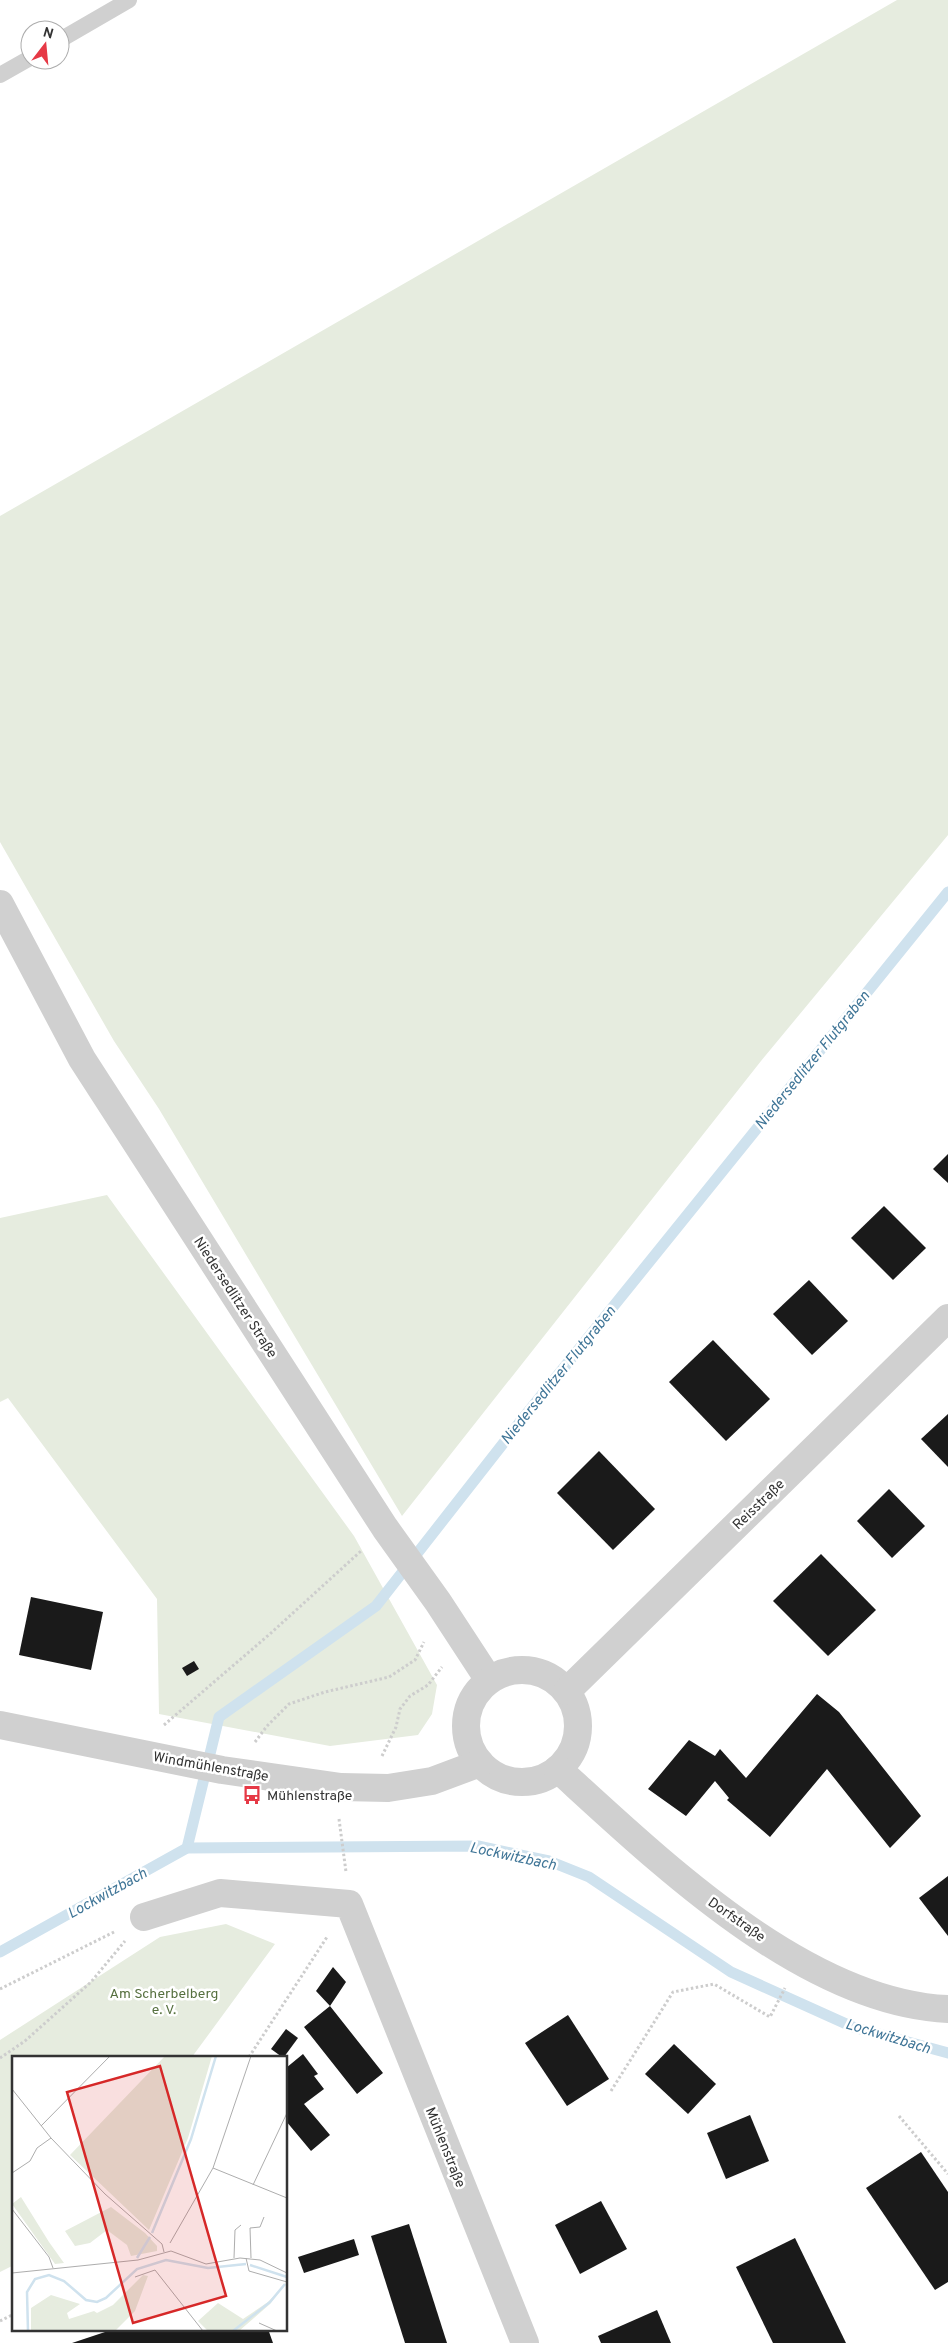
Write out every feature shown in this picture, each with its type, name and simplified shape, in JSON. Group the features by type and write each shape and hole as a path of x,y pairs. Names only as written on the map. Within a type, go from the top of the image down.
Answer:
{"street":[{"name":"Niedersedlitzer Straße","path":"0,904 82,1059 391,1536 440,1605 489,1680"},
{"name":"Reisstraße","path":"567,1691 948,1318"},
{"path":"516,1670 530,1670 550,1678 567,1691 576,1706 579,1724 577,1741 570,1756 558,1769 543,1779 526,1782 509,1781 493,1774 480,1763 470,1747 466,1729 468,1710 476,1694 489,1680 516,1670"},
{"name":"Windmühlenstraße","path":"0,1725 135,1752 175,1762 340,1787 388,1788 432,1782 480,1763"},
{"name":"Dorfstraße","path":"558,1769 658,1861 749,1928 801,1962 845,1984 892,1999 948,2009"},
{"path":"144,1917 220,1893 349,1904"},
{"name":"Mühlenstraße","path":"349,1904 525,2343"}],"lane":[{"path":"70,34 129,0"},
{"path":"0,75 20,64"}],"path":[{"path":"135,1752 184,1706 391,1536"},
{"path":"228,1771 289,1704 325,1692 390,1677 415,1660 440,1605"},
{"path":"340,1787 382,1757 396,1727 400,1709 410,1696 428,1685 440,1672 458,1632"},
{"path":"338,1824 345,1865"},
{"path":"250,2056 349,1904"},
{"path":"0,1989 144,1917"},
{"path":"0,2058 25,2041 91,1982 144,1917"},
{"path":"610,2091 673,1992 714,1984 770,2017 785,1987"},
{"path":"899,2116 948,2174"},
{"path":"0,2322 12,2315"}],"green space":[{"path":"897,0 948,0 948,835 761,1061 402,1516 159,1109 114,1041 0,842 0,516"},
{"path":"107,1195 354,1536 437,1685 432,1714 418,1735 330,1746 159,1714 157,1599 8,1398 0,1402 0,1218"},
{"name":"Am Scherbelberg e. V.","path":"226,1924 275,1944 193,2056 12,2056 12,2266 0,2272 0,2040 160,1937"}],"building":[{"path":"948,1154 948,1183 933,1169"},
{"path":"884,1206 926,1248 893,1280 851,1238"},
{"path":"809,1280 848,1321 812,1355 773,1314"},
{"path":"713,1340 770,1399 726,1441 669,1382"},
{"path":"948,1414 948,1467 921,1439"},
{"path":"599,1451 655,1509 613,1550 557,1493"},
{"path":"889,1489 925,1526 892,1558 857,1521"},
{"path":"821,1554 876,1610 828,1656 773,1601"},
{"path":"31,1597 103,1612 91,1670 19,1655"},
{"path":"194,1661 199,1669 187,1676 182,1668"},
{"path":"817,1694 839,1712 921,1816 890,1848 827,1769 770,1837 727,1800 729,1798 715,1781 686,1816 648,1789 689,1740 715,1756 720,1749 746,1778"},
{"path":"948,1876 948,1936 919,1898"},
{"path":"333,1967 346,1982 330,2006 316,1991"},
{"path":"330,2006 383,2073 357,2094 304,2027"},
{"path":"568,2015 609,2079 567,2106 525,2043"},
{"path":"286,2029 298,2038 285,2056 281,2056 271,2049"},
{"path":"674,2044 716,2084 688,2114 645,2074"},
{"path":"303,2054 318,2074 314,2076 324,2089 304,2104 330,2135 311,2151 288,2123 288,2066"},
{"path":"750,2115 769,2161 726,2179 707,2133"},
{"path":"921,2152 948,2192 948,2282 935,2290 866,2188"},
{"path":"601,2201 627,2249 580,2274 555,2225"},
{"path":"409,2224 447,2343 405,2343 371,2236"},
{"path":"795,2238 846,2343 773,2343 736,2267"},
{"path":"354,2239 359,2255 304,2273 298,2257"},
{"path":"657,2310 671,2343 601,2343 598,2336"},
{"path":"111,2330 268,2330 273,2343 72,2343"}],"waterway":[{"name":"Niedersedlitzer Flutgraben","path":"187,1848 219,1717 376,1606 520,1422 948,892"},
{"name":"Lockwitzbach","path":"0,1952 187,1848 478,1846 549,1861 589,1877 731,1972 853,2027 948,2053"}],"place":[{"name":"Mühlenstraße","path":"252,1795"}]}
